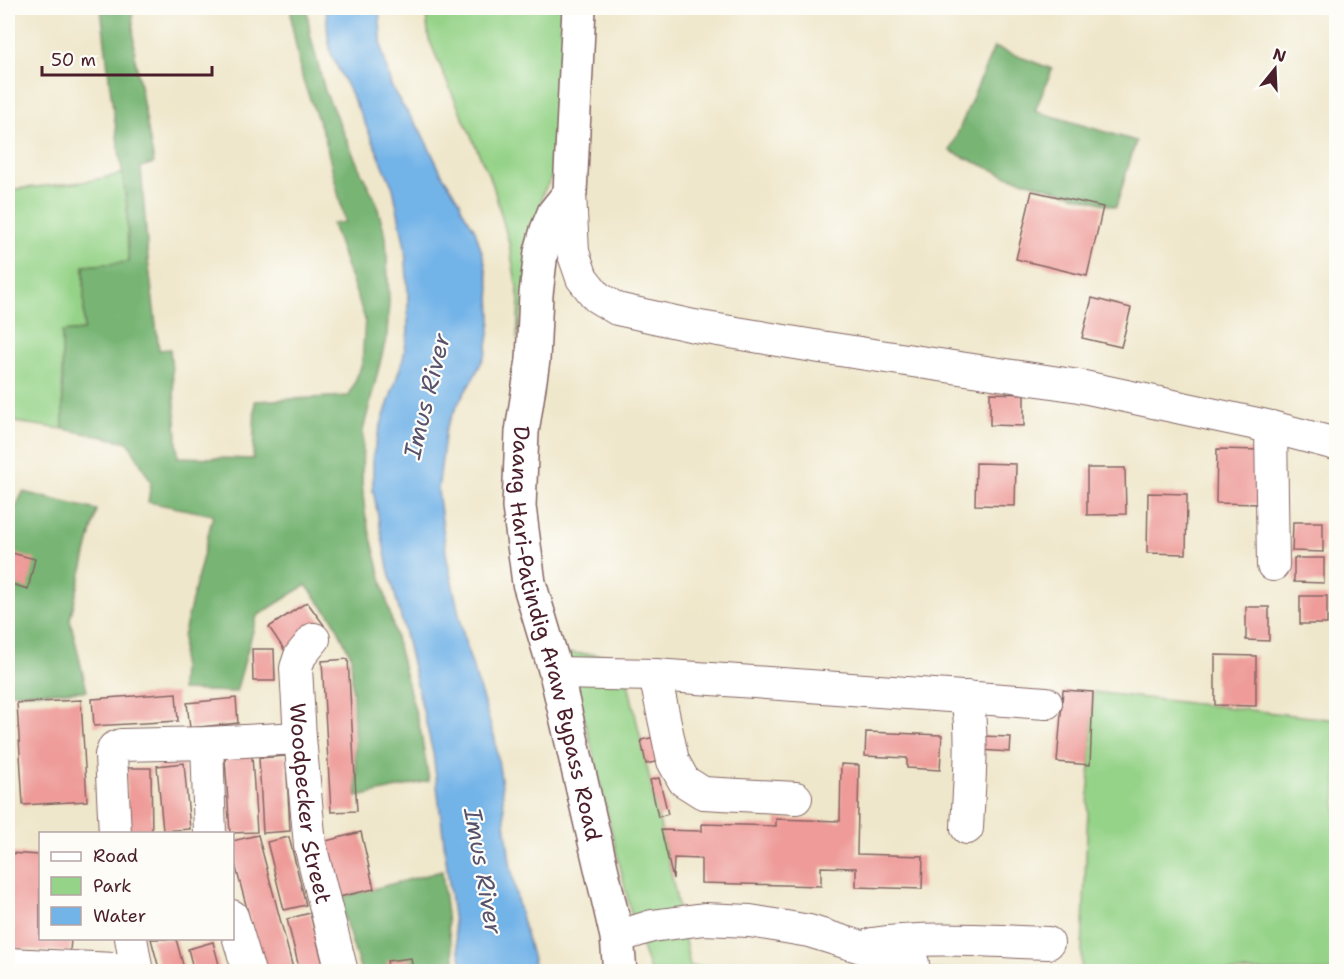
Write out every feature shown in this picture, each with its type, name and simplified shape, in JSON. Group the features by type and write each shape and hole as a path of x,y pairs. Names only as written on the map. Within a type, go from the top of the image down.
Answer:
{"main road":[{"path":"570,193 579,8"},
{"name":"Daang Hari-Patindig Araw Bypass Road","path":"570,193 554,213 542,252 536,294 533,360 522,432 519,507 529,582 556,673 617,937 620,972"}],"street":[{"path":"570,193 573,252 582,278 597,297 618,309 694,326 1080,386 1271,427 1336,444"},
{"path":"1271,427 1274,565"},
{"name":"Woodpecker Street","path":"314,639 300,656 296,668 300,738 310,845 342,972"},
{"path":"556,673 655,675 1046,703"},
{"path":"655,675 673,761 684,781 703,793 796,798"},
{"path":"967,697 971,739 967,828"},
{"path":"115,832 111,755 114,748 300,738"},
{"path":"207,743 210,832"},
{"path":"617,937 652,926 704,919 750,921 809,931 913,963"},
{"path":"234,923 249,972"},
{"path":"8,964 137,971 131,940"},
{"path":"855,946 896,941 962,940 1048,943"}],"green space":[{"path":"101,8 132,8 135,58 154,163 141,167 148,259 159,350 170,349 178,457 253,459 255,401 349,396 362,364 365,319 332,224 345,222 324,135 303,81 292,26 291,8 307,8 310,34 325,91 375,199 386,237 389,301 387,335 363,431 362,483 365,513 421,733 429,781 357,797 351,656 333,619 306,585 257,616 236,692 181,690 183,637 213,515 148,502 151,482 128,442 63,429 62,332 84,330 84,266 128,262 127,206"},
{"path":"425,8 569,8 567,148 543,193 517,340 519,300 509,243 493,185 429,39"},
{"path":"994,47 1052,69 1035,111 1136,141 1116,207 1007,176 950,151"},
{"path":"122,174 127,206 128,263 84,266 84,330 62,332 63,429 8,421 8,190 83,182"},
{"path":"23,492 97,510 70,619 87,691 8,693 8,523"},
{"path":"567,653 622,656 690,966 986,971 650,971 632,917"},
{"path":"1093,692 1336,720 1336,971 1081,972"},
{"path":"442,871 449,934 457,971 361,971 338,898"}],"water":[{"name":"Imus River","path":"326,8 379,8 382,50 391,86 420,130 443,176 460,201 461,208 475,230 484,259 490,290 491,321 486,353 446,428 438,490 447,559 465,642 495,739 510,862 518,904 536,971 464,971 456,940 433,753 388,568 373,490 373,455 403,359 408,332 405,247 393,188 331,54"}],"building":[{"path":"1032,191 1103,207 1087,276 1016,259"},
{"path":"1092,298 1131,308 1121,347 1082,338"},
{"path":"990,393 1024,394 1024,426 990,425"},
{"path":"1217,449 1262,450 1261,504 1216,503"},
{"path":"976,463 1016,464 1015,506 975,505"},
{"path":"1087,468 1125,468 1126,514 1087,515"},
{"path":"1148,493 1187,494 1186,554 1147,553"},
{"path":"1293,522 1323,522 1323,552 1292,551"},
{"path":"1332,551 1336,551 1336,581 1332,580"},
{"path":"8,552 35,559 28,589 8,583"},
{"path":"1294,558 1324,558 1324,583 1294,582"},
{"path":"1300,596 1327,596 1327,624 1300,624"},
{"path":"307,602 324,625 285,651 269,627"},
{"path":"1246,607 1269,607 1269,641 1246,640"},
{"path":"252,649 274,649 275,681 253,681"},
{"path":"1215,655 1256,656 1256,706 1215,705"},
{"path":"348,659 357,811 331,812 322,661"},
{"path":"1063,690 1093,692 1090,765 1057,762"},
{"path":"176,693 178,721 94,726 92,699"},
{"path":"236,698 238,723 190,728 187,703"},
{"path":"81,700 87,801 23,805 17,703"},
{"path":"866,732 942,735 940,770 907,768 907,758 865,756"},
{"path":"981,736 1011,737 1010,752 980,750"},
{"path":"655,737 660,761 646,764 641,740"},
{"path":"252,756 257,832 230,832 225,758"},
{"path":"286,756 290,831 263,833 259,758"},
{"path":"184,763 190,829 163,831 157,766"},
{"path":"841,764 859,765 857,854 923,856 922,889 856,887 856,868 821,867 821,886 701,883 701,859 674,858 673,879 661,830 702,831 702,824 776,826 776,819 840,821"},
{"path":"126,768 151,768 152,832 128,832"},
{"path":"659,778 668,814 658,817 650,780"},
{"path":"361,832 374,889 339,897 326,841"},
{"path":"258,835 294,972 264,972 234,860 234,841"},
{"path":"289,837 306,905 284,910 267,842"},
{"path":"8,853 39,855 39,940 71,940 70,952 8,948"},
{"path":"310,913 325,972 300,972 287,919"},
{"path":"151,940 176,940 185,972 160,972"},
{"path":"213,942 221,972 194,972 188,949"},
{"path":"411,958 413,972 389,972 387,961"}]}
